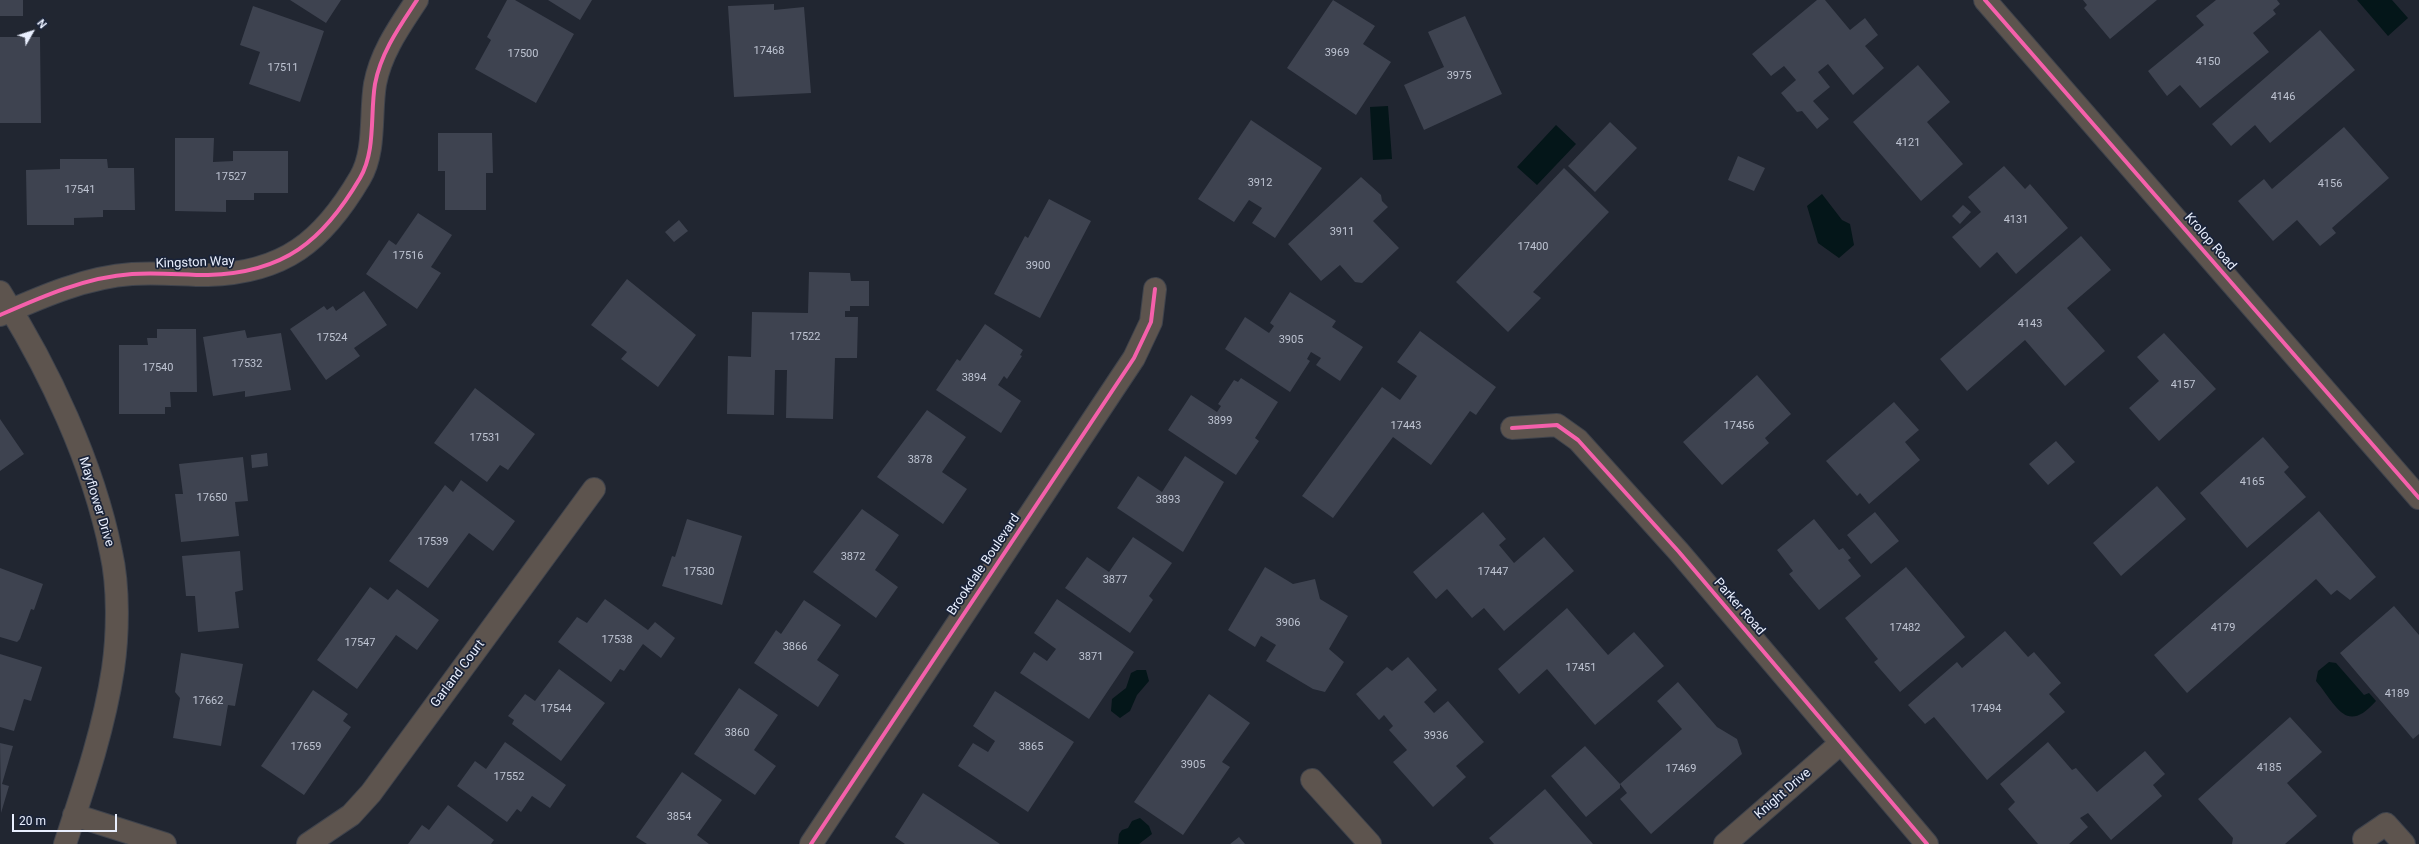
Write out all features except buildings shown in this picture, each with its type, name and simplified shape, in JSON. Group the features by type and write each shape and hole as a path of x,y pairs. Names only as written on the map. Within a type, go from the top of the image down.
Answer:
{"street":[{"name":"Kingston Way","path":"4,306 111,277 132,274 209,275 242,271 268,265 293,254 316,238 332,221 364,171 370,148 375,83 386,51 417,0"},
{"name":"Krolop Road","path":"1985,0 2419,498"},
{"name":"Brookdale Boulevard","path":"811,844 1134,358 1151,322 1155,289"},
{"name":"Mayflower Drive","path":"4,306 68,421 100,508 112,553 116,630 113,668 100,731 65,844"},
{"name":"Parker Road","path":"1512,428 1557,426 1578,440 1679,552 1927,844"},
{"name":"Garland Court","path":"308,844 351,815 371,792 594,489"},
{"name":"Knight Drive","path":"1725,844 1841,743"},
{"path":"1312,780 1370,844"},
{"path":"74,815 165,844"},
{"path":"2364,839 2386,824 2404,844"}],"shaded area":[{"path":"2357,0 2392,0 2408,18 2388,36"},
{"path":"1388,106 1392,159 1373,160 1370,107"},
{"path":"1556,125 1576,144 1537,185 1517,167"},
{"path":"1822,194 1842,220 1850,224 1854,245 1839,258 1818,243 1807,206"},
{"path":"2329,662 2336,663 2364,695 2369,693 2376,701 2366,711 2357,716 2349,716 2343,713 2336,707 2316,681 2318,671"},
{"path":"1137,670 1146,670 1149,681 1137,695 1130,711 1120,718 1111,711 1112,699 1126,688 1131,673"},
{"path":"1140,818 1149,826 1152,834 1139,844 1118,844 1119,834 1122,830 1128,828 1132,821"}],"cycle path":[{"path":"0,315 64,289 98,279 141,273 208,275 235,273 259,268 280,260 299,249 316,236 331,219 346,200 360,178 368,156 372,132 375,84 378,72 386,50 417,0"},
{"path":"1985,0 2419,498"},
{"path":"811,844 1134,358 1151,322 1155,289"},
{"path":"1512,428 1557,425 1578,440 1679,552 1927,844"}]}
